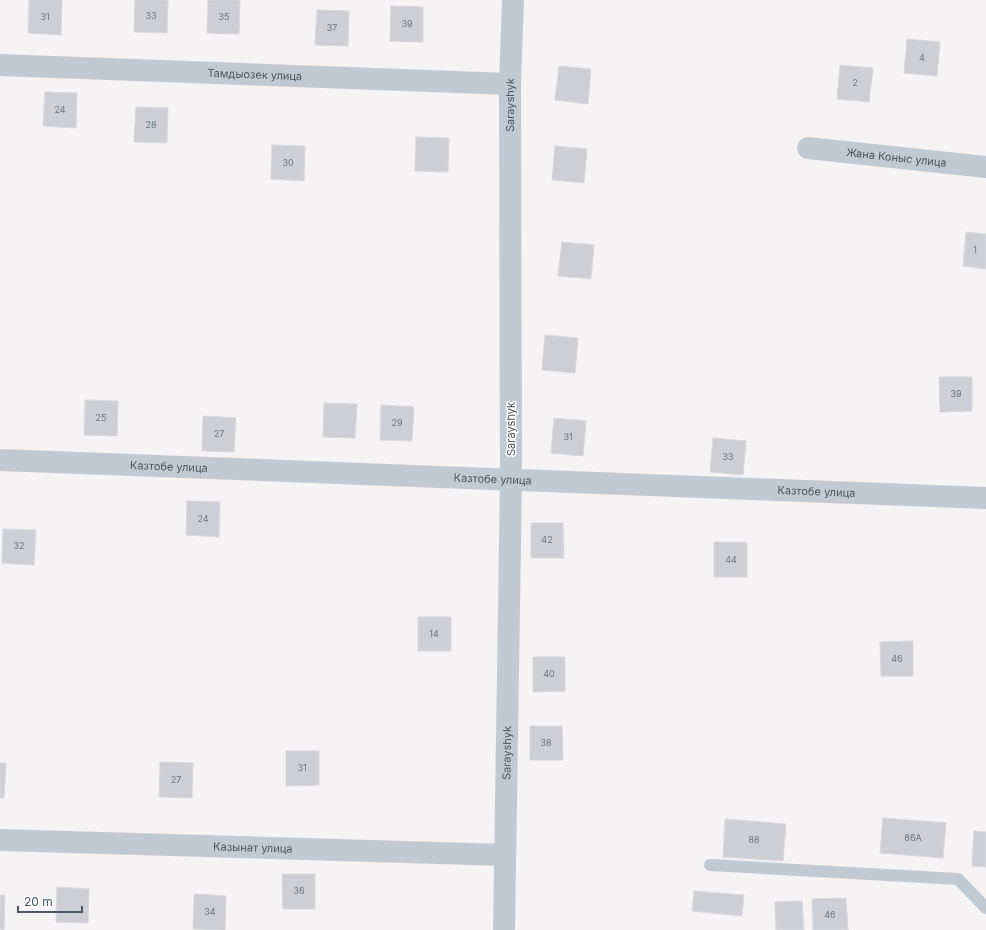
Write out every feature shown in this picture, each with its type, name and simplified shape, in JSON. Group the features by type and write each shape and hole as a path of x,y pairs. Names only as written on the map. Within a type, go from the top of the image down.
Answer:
{"street":[{"name":"Sarayshyk","path":"504,930 511,480 510,84 513,0"},
{"name":"Тамдыозек улица","path":"0,65 510,84"},
{"name":"Жана Коныс улица","path":"808,148 986,168"},
{"name":"Казтобе улица","path":"0,460 986,498"},
{"name":"Казынат улица","path":"0,840 505,855"}],"lane":[{"path":"710,865 958,879 986,908"}],"building":[{"path":"29,0 62,0 61,35 28,33"},
{"path":"135,0 168,0 167,33 134,32"},
{"path":"208,0 240,0 239,34 207,33"},
{"path":"391,6 423,7 423,42 390,41"},
{"path":"317,10 349,11 348,46 315,45"},
{"path":"907,39 940,42 937,76 904,73"},
{"path":"840,65 873,68 869,102 837,99"},
{"path":"559,66 591,69 588,104 555,100"},
{"path":"45,92 77,93 76,128 43,126"},
{"path":"136,107 168,108 167,143 134,142"},
{"path":"416,137 449,138 448,172 415,171"},
{"path":"272,145 305,146 304,181 271,179"},
{"path":"555,146 587,149 584,183 552,180"},
{"path":"966,232 986,234 986,269 963,266"},
{"path":"562,242 594,245 591,279 558,276"},
{"path":"545,335 578,338 575,373 542,370"},
{"path":"939,377 972,377 972,411 940,412"},
{"path":"85,400 118,401 117,436 84,435"},
{"path":"324,403 357,404 355,438 323,437"},
{"path":"381,405 414,407 412,441 380,440"},
{"path":"203,416 236,418 234,452 202,451"},
{"path":"554,418 586,421 583,456 551,453"},
{"path":"713,438 746,441 743,475 710,472"},
{"path":"187,501 220,502 219,537 186,535"},
{"path":"531,523 563,523 564,558 531,558"},
{"path":"3,529 36,530 34,565 2,563"},
{"path":"714,542 747,542 747,577 714,577"},
{"path":"418,617 451,617 451,651 418,651"},
{"path":"913,641 913,676 881,676 880,642"},
{"path":"533,657 565,657 565,691 533,692"},
{"path":"530,726 562,726 563,760 530,760"},
{"path":"286,751 319,751 319,785 286,786"},
{"path":"160,762 193,763 192,798 159,797"},
{"path":"0,763 6,763 4,798 0,798"},
{"path":"883,818 946,823 943,858 880,853"},
{"path":"725,819 786,824 783,861 723,857"},
{"path":"974,831 986,832 986,867 972,866"},
{"path":"282,874 315,874 315,909 283,909"},
{"path":"57,887 89,889 88,923 56,922"},
{"path":"694,891 744,895 742,916 692,911"},
{"path":"194,894 226,896 225,930 193,929"},
{"path":"0,895 5,895 4,930 0,929"},
{"path":"846,898 848,930 813,930 812,899"},
{"path":"802,901 804,930 776,930 775,902"}]}
